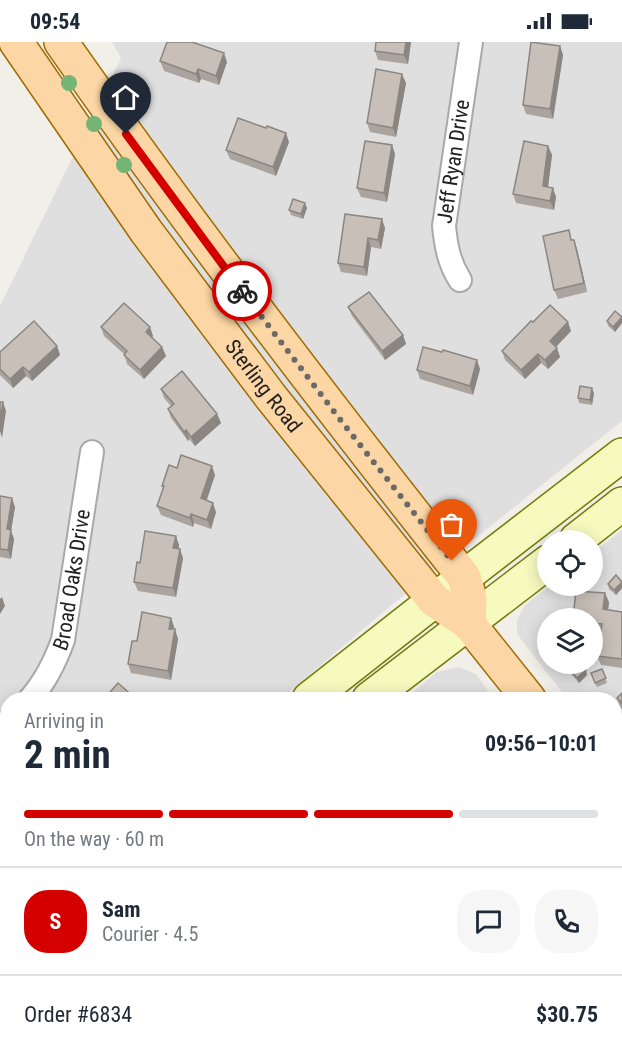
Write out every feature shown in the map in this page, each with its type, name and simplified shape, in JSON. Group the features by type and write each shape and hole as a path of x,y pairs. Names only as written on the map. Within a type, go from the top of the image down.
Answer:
{"main road":[{"name":"Sterling Road","path":"16,42 146,231 271,397 434,600 469,624 523,692"},
{"name":"Sterling Road","path":"61,42 152,171 342,422 464,577 470,598 469,624"},
{"path":"318,692 622,455"},
{"path":"589,530 622,504"},
{"path":"378,692 537,571"}],"street":[{"name":"Jeff Ryan Drive","path":"460,280 452,267 446,247 444,226 471,42"},
{"name":"Broad Oaks Drive","path":"36,692 54,665 63,640 92,452"}],"shaded area":[{"path":"112,42 622,42 622,421 388,608 289,692 0,692 0,306 121,58"},
{"path":"622,530 622,692 562,692 548,674 603,674 603,608 537,608 537,660 517,634 517,621 525,605 537,596 603,596 603,545"},
{"path":"459,667 476,674 489,692 413,692 437,672"}],"building":[{"path":"167,42 192,42 224,53 216,76 198,69 196,74 160,61"},
{"path":"376,42 406,42 404,55 375,51"},
{"path":"531,42 560,46 550,109 523,105"},
{"path":"376,69 402,74 393,128 367,123"},
{"path":"238,118 286,133 273,167 226,150"},
{"path":"365,141 392,145 384,193 357,188"},
{"path":"524,141 548,146 543,186 553,188 550,201 513,194"},
{"path":"293,199 305,203 301,214 289,210"},
{"path":"345,214 382,219 378,240 368,238 364,267 338,263"},
{"path":"569,230 571,240 574,240 584,283 554,290 543,236"},
{"path":"369,292 403,335 382,351 348,307"},
{"path":"124,303 150,327 146,332 162,347 140,370 124,355 127,351 101,327"},
{"path":"550,305 568,322 550,341 557,348 545,360 538,354 521,370 502,351"},
{"path":"615,311 622,317 613,327 607,321"},
{"path":"34,321 57,346 29,372 23,367 10,379 0,369 0,352"},
{"path":"423,347 477,360 470,386 417,370"},
{"path":"182,371 217,414 191,437 186,430 184,432 168,409 174,404 161,389"},
{"path":"580,386 592,388 590,400 578,398"},
{"path":"0,402 3,402 0,422"},
{"path":"181,455 212,466 201,498 213,503 207,520 191,514 190,518 157,506 169,465 177,468"},
{"path":"0,496 12,498 7,529 11,530 8,550 0,549"},
{"path":"145,531 176,536 173,548 180,549 173,588 134,582 137,562 140,563"},
{"path":"616,575 622,582 614,590 608,584"},
{"path":"605,593 603,609 574,608 575,596 603,596"},
{"path":"603,609 622,612 622,659 603,657"},
{"path":"142,612 171,618 169,629 175,629 168,671 128,664 132,641 137,641"},
{"path":"603,671 606,678 595,683 591,674 603,674"},
{"path":"118,683 128,692 110,692"}],"way so far":[{"path":"242,291 452,561"}],"route":[{"path":"126,134 242,291"}]}
